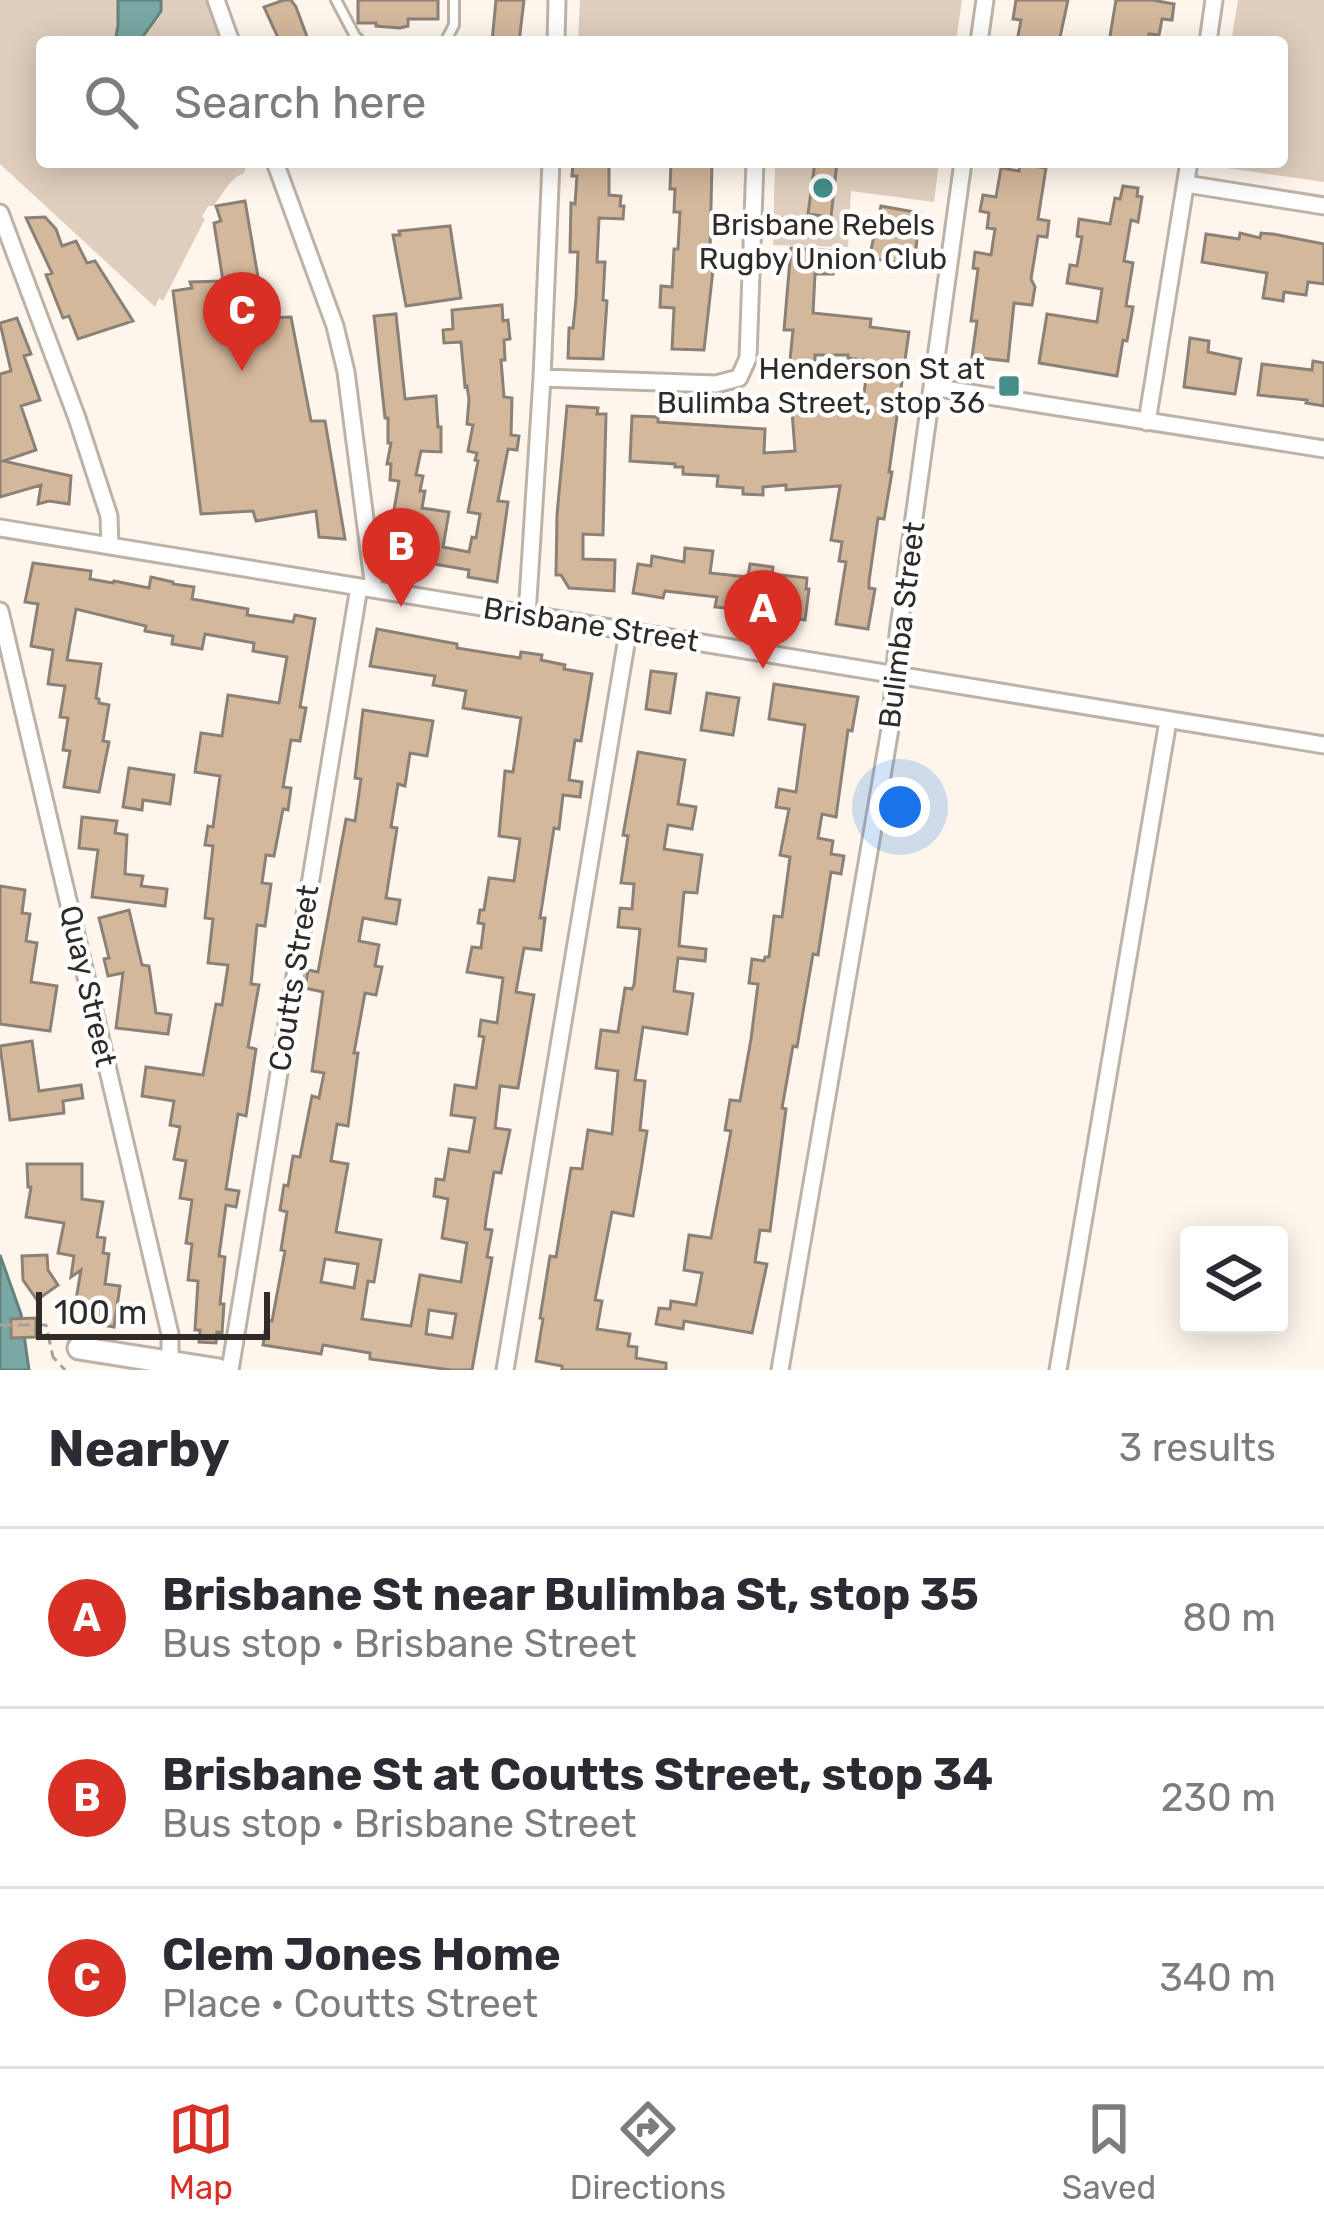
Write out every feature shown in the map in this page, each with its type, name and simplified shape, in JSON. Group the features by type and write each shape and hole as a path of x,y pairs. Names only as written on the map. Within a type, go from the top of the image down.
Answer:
{"street":[{"path":"556,36 557,0"},
{"path":"980,36 985,0"},
{"path":"1209,36 1214,0"},
{"path":"222,2 230,36"},
{"name":"Coutts Street","path":"230,1370 366,588 346,372 277,168"},
{"path":"527,615 551,168"},
{"path":"542,378 716,385 739,378 748,358 755,168"},
{"name":"Bulimba Street","path":"781,1370 890,729 962,168"},
{"path":"1147,422 1188,168"},
{"path":"1186,184 1324,206"},
{"path":"0,213 77,418 109,516 110,546"},
{"path":"932,387 1324,449"},
{"name":"Brisbane Street","path":"0,528 1324,745"},
{"name":"Quay Street","path":"0,610 170,1334 170,1362"},
{"path":"505,1370 628,632"},
{"path":"1058,1370 1168,721"},
{"path":"79,1348 219,1370"}],"lane":[{"path":"336,0 355,36"},
{"path":"448,36 454,25 454,0"}],"path":[{"path":"0,1325 46,1325 53,1357 65,1370"}],"shaded area":[{"path":"0,0 210,0 223,36 36,36 36,168 245,168 208,206 163,301 159,298 155,307 0,164"},
{"path":"580,0 962,0 957,36 578,36"},
{"path":"1238,0 1324,0 1324,182 1227,168 1288,168 1288,36 1232,36"},
{"path":"775,168 938,168 934,202 851,191 848,247 773,245"}],"water":[{"path":"118,0 161,0 161,11 143,36 116,36"},
{"path":"0,1255 21,1314 29,1370 0,1370"}],"building":[{"path":"291,0 307,36 277,36 264,7"},
{"path":"361,0 438,0 438,19 408,19 408,26 400,28 358,23"},
{"path":"496,0 524,0 520,36 493,36"},
{"path":"1016,0 1068,0 1060,36 1018,36 1021,20 1013,19"},
{"path":"1116,0 1174,4 1172,20 1162,19 1159,35 1110,36"},
{"path":"573,168 609,168 609,195 621,196 620,206 624,206 623,219 599,218 597,262 605,262 603,300 607,301 603,359 568,358 578,252 570,252 577,176 572,176"},
{"path":"671,168 712,168 710,251 715,252 704,350 672,349 674,308 660,307 661,286 672,287 674,249 678,249 680,212 674,212 675,189 670,189"},
{"name":"Brisbane Rebels Rugby Union Club","path":"814,168 836,168 831,217 808,214"},
{"path":"1001,168 1046,168 1038,219 1049,221 1047,237 1038,236 1032,305 1014,303 1008,361 972,357 977,321 971,321 978,269 973,268 975,252 991,255 995,229 987,228 989,213 980,211 983,195 996,197"},
{"path":"1123,186 1138,188 1137,196 1142,197 1138,222 1131,220 1124,261 1133,263 1126,306 1133,307 1117,376 1039,363 1047,314 1097,322 1102,289 1067,283 1070,265 1077,266 1082,237 1077,236 1079,219 1110,224 1115,198 1120,199"},
{"path":"245,201 265,318 291,317 311,421 325,421 345,539 319,537 316,511 256,521 253,511 201,514 173,291 192,288 190,282 223,281 216,206"},
{"path":"881,206 920,213 914,265 869,258"},
{"path":"45,217 62,246 76,241 87,263 95,261 133,321 78,339 69,316 63,318 46,275 52,273 26,218"},
{"path":"450,226 461,298 406,306 393,235"},
{"path":"1240,233 1324,244 1324,284 1308,282 1306,295 1284,292 1283,301 1263,298 1267,273 1202,262 1206,234 1239,239"},
{"path":"791,248 837,251 833,274 815,274 813,313 871,319 870,327 909,332 892,472 884,519 878,518 869,581 869,588 875,589 868,629 836,624 846,562 839,561 842,542 831,540 840,486 786,490 786,485 763,487 763,495 743,494 743,488 717,486 718,476 683,474 683,467 675,464 630,461 632,416 765,429 764,453 795,451 792,411 849,410 850,403 862,405 869,361 848,355 815,355 815,371 789,370 793,330 784,330"},
{"path":"502,305 510,339 504,340 505,360 501,360 504,397 512,398 511,435 519,436 517,450 508,449 498,501 508,502 497,582 468,577 469,570 405,559 408,523 402,522 404,512 394,510 399,481 390,480 391,464 387,464 391,443 374,316 396,314 405,399 436,396 441,452 421,451 416,475 423,476 422,508 449,512 443,547 469,552 480,514 468,512 478,461 477,453 468,451 473,425 467,424 469,399 461,342 444,343 443,330 453,329 452,310"},
{"path":"17,318 31,354 24,356 40,400 21,406 36,450 3,461 71,476 69,504 38,504 41,485 0,497 0,374 11,371 0,323"},
{"path":"1190,338 1209,341 1208,352 1241,359 1235,394 1184,387"},
{"path":"1313,361 1324,363 1324,406 1258,395 1262,364 1312,370"},
{"path":"567,406 598,408 597,414 606,414 603,535 583,534 583,559 615,560 614,591 569,588 556,575"},
{"path":"685,548 713,551 710,573 748,577 750,564 773,567 772,574 807,578 805,620 778,616 779,607 766,605 737,601 736,609 715,607 717,597 633,593 638,564 651,566 652,556 684,562"},
{"path":"33,563 91,571 90,579 113,583 149,588 151,577 194,587 192,599 248,609 247,615 293,622 295,615 315,619 300,707 306,708 300,741 291,740 283,787 291,788 288,810 283,809 274,856 266,855 262,883 271,884 265,926 257,925 251,984 259,985 248,1047 256,1049 246,1116 238,1114 226,1189 239,1191 236,1207 226,1205 219,1256 225,1257 222,1333 217,1332 216,1343 199,1342 200,1330 195,1330 198,1281 188,1280 192,1244 186,1243 192,1200 180,1198 186,1161 174,1159 180,1127 170,1125 174,1101 142,1096 146,1067 203,1075 216,1004 222,1005 228,965 208,963 213,919 205,918 213,846 205,845 208,826 213,827 220,776 195,772 201,733 222,736 228,695 279,703 287,657 253,651 254,643 205,634 202,649 172,644 173,636 145,631 146,626 76,609 67,660 101,664 96,698 109,705 103,741 109,742 99,792 64,787 70,751 63,750 68,718 60,717 65,686 48,684 53,650 31,646 38,604 25,602"},
{"path":"377,629 520,658 521,652 542,655 541,660 565,665 564,669 592,674 569,780 582,782 580,797 563,795 540,918 545,918 541,950 524,948 516,992 534,995 518,1088 500,1086 495,1128 510,1130 501,1173 494,1172 486,1219 485,1229 492,1230 487,1257 492,1258 472,1370 370,1359 370,1353 323,1345 321,1354 263,1345 285,1251 281,1250 287,1212 280,1210 284,1185 288,1186 293,1156 300,1157 312,1096 319,1098 324,1073 312,1071 323,992 305,988 308,970 318,972 346,819 355,821 363,710 433,721 427,756 410,753 405,786 398,784 391,827 397,828 386,898 400,900 396,924 363,918 359,941 379,945 375,966 382,967 376,995 365,993 348,1126 337,1124 331,1161 348,1164 336,1232 381,1240 362,1319 411,1326 420,1275 461,1282 467,1243 442,1238 448,1199 434,1196 436,1179 444,1180 449,1149 469,1152 475,1118 451,1115 455,1085 476,1088 484,1037 479,1036 481,1020 497,1023 503,978 467,972 472,947 481,948 484,924 478,923 489,878 514,881 520,839 499,836 505,771 513,772 521,718 463,708 466,691 433,685 435,676 370,666","holes":["325,1259 358,1264 354,1288 321,1282","429,1310 456,1314 452,1338 426,1334"]},
{"path":"651,671 676,674 670,713 646,709"},
{"path":"774,684 858,697 852,731 848,730 836,817 822,814 818,838 833,841 831,854 844,856 841,874 831,872 818,955 813,954 797,1047 793,1046 770,1231 760,1230 755,1262 767,1264 752,1333 684,1321 683,1329 656,1324 659,1308 670,1309 671,1301 696,1305 702,1273 684,1270 689,1235 711,1238 731,1131 725,1130 730,1100 740,1101 751,1039 758,984 749,983 752,959 769,957 774,916 782,917 790,857 780,855 789,809 776,807 779,789 796,792 805,725 769,719"},
{"path":"707,693 739,698 733,735 701,730"},
{"path":"638,752 685,760 678,804 696,807 692,829 668,825 664,849 702,855 697,893 684,892 679,946 706,949 705,961 678,958 674,991 693,994 687,1034 643,1027 635,1080 645,1081 640,1130 647,1131 633,1216 612,1212 595,1300 602,1301 597,1329 630,1334 628,1346 637,1347 636,1358 666,1363 666,1370 562,1370 562,1366 536,1361 540,1318 571,1168 582,1169 588,1130 612,1134 618,1071 596,1068 601,1030 618,1032 625,988 634,985 640,929 618,927 620,908 632,909 634,884 621,883 628,836 623,835"},
{"path":"129,768 174,775 170,804 143,800 142,810 123,807"},
{"path":"82,817 117,821 115,833 127,835 125,874 143,876 141,886 167,889 165,906 92,897 98,850 79,848"},
{"path":"0,886 25,890 22,913 30,914 26,941 37,943 31,982 57,986 50,1031 0,1024"},
{"path":"129,910 142,965 149,966 156,1013 171,1015 168,1034 116,1028 123,973 108,976 104,959 109,958 99,918"},
{"path":"32,1041 39,1091 81,1085 83,1098 63,1101 64,1113 10,1120 0,1046"},
{"path":"27,1164 82,1164 82,1199 103,1202 97,1237 105,1238 103,1253 109,1254 105,1284 120,1286 114,1327 80,1321 83,1301 76,1300 81,1270 71,1277 74,1256 58,1253 64,1223 26,1217 31,1187"},
{"path":"47,1255 48,1270 58,1285 37,1300 23,1280 22,1256"},
{"path":"36,1318 36,1337 11,1338 11,1319"}],"place":[{"name":"Brisbane Rebels Rugby Union Club","path":"823,188"},
{"name":"Clem Jones Home","path":"242,371"},
{"name":"Henderson St at Bulimba Street, stop 36","path":"1009,386"},
{"name":"Brisbane St at Coutts Street, stop 34","path":"401,607"},
{"name":"Brisbane St near Bulimba St, stop 35","path":"763,669"}]}
